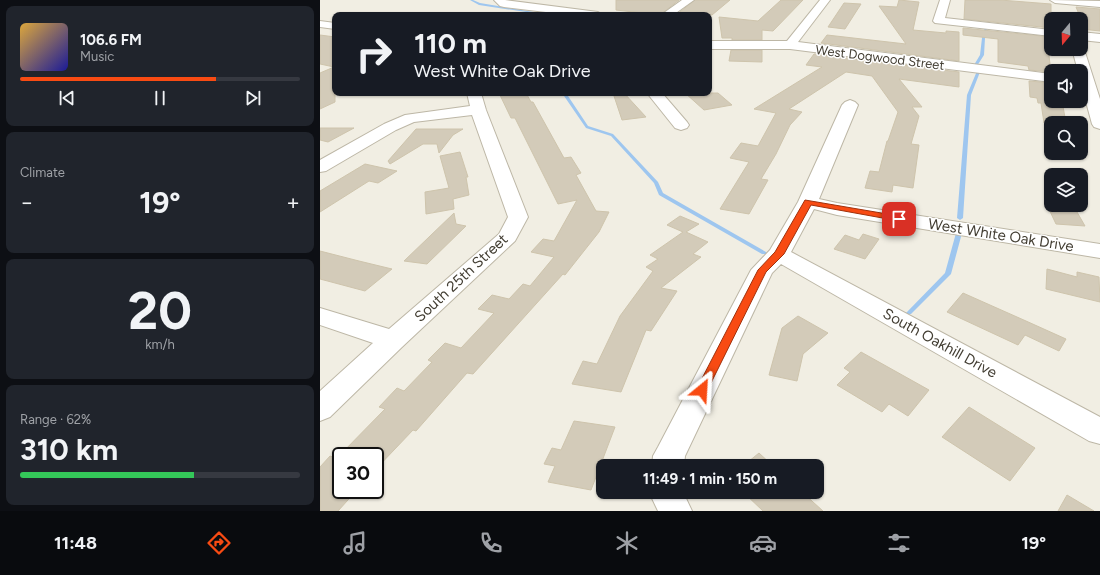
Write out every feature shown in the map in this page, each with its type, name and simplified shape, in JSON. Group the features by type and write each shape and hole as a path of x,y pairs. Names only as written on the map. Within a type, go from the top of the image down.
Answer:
{"street":[{"path":"498,0 504,4 572,12"},
{"path":"671,12 689,0"},
{"path":"790,45 825,0"},
{"path":"945,0 939,21 1044,32"},
{"path":"1055,0 1100,4"},
{"path":"320,24 332,26"},
{"path":"1088,37 1100,38"},
{"name":"West Dogwood Street","path":"712,46 790,45 1044,77"},
{"path":"1080,56 1090,83 1100,124"},
{"path":"656,96 680,125"},
{"path":"320,167 390,127 411,118 436,114 476,101"},
{"name":"South 25th Street","path":"320,409 393,340 508,237 518,217 476,101"},
{"path":"669,459 762,270 779,254 808,202 850,105"},
{"name":"West White Oak Drive","path":"808,202 837,209 1100,251"},
{"name":"South Oakhill Drive","path":"779,254 1100,432"},
{"path":"320,316 393,340"},
{"path":"669,499 675,511"}],"building":[{"path":"616,0 679,0 664,12 634,12 616,10"},
{"path":"695,0 730,0 712,15 712,12 680,12"},
{"path":"781,0 803,0 773,31 762,30 762,40 732,40 732,38 722,38 719,17 758,21"},
{"path":"899,0 919,2 913,30 946,33 946,31 959,32 959,61 821,43 827,35 906,44 879,6 897,7"},
{"path":"965,0 1000,0 1051,4 1051,12 1044,12 1044,27 964,19"},
{"path":"844,3 861,4 845,29 828,27"},
{"path":"1076,7 1100,9 1100,31 1088,30 1088,12 1078,12"},
{"path":"963,28 1044,36 1044,56 1049,56 1050,64 1044,64 1044,71 1029,70 1028,66 998,62 998,39 963,35"},
{"path":"320,35 332,37 332,67 320,64"},
{"path":"731,50 762,50 762,62 729,61"},
{"path":"814,54 959,72 959,87 899,79 922,107 912,107 919,116 911,144 919,145 913,188 893,185 892,192 865,188 870,171 879,172 887,141 898,112 872,76 846,72 789,109 802,112 790,125 776,154 761,179 768,180 749,214 720,209 749,162 730,158 741,143 758,146 776,113 754,109 822,67 806,65"},
{"path":"332,68 332,96 335,96 335,102 320,109 320,73"},
{"path":"1029,81 1044,82 1044,108 1063,108 1065,116 1044,116 1044,123 1041,103 1038,103 1037,98 1030,97"},
{"path":"712,93 718,93 732,105 704,110 688,96 712,96"},
{"path":"500,96 528,96 531,102 533,102 564,158 571,157 581,173 576,175 596,211 609,212 599,232 565,275 563,274 473,374 467,373 416,431 413,430 384,461 384,447 348,447 385,409 379,407 397,388 404,391 432,362 428,360 445,343 461,348 494,313 478,309 492,295 509,299 523,284 530,286 554,257 531,252 543,239 554,241 577,200 558,204 515,118 511,118"},
{"path":"614,96 627,96 646,117 622,120"},
{"path":"320,128 354,128 328,142 320,140"},
{"path":"416,129 463,129 453,135 439,153 437,144 423,144 390,164 388,161"},
{"path":"460,152 468,177 466,177 469,195 453,199 454,209 426,214 425,192 449,188 440,156"},
{"path":"365,164 397,171 378,183 369,181 320,212 320,191"},
{"path":"1050,212 1077,212 1085,226 1056,224"},
{"path":"454,213 456,224 466,226 427,264 404,261"},
{"path":"680,216 699,224 686,232 708,242 693,254 701,257 661,288 677,291 651,331 646,330 621,392 572,384 583,361 597,364 620,316 653,271 646,267 658,259 650,255 683,232 667,225"},
{"path":"863,234 879,239 865,259 834,249 845,235 859,240"},
{"path":"320,251 392,269 365,291 320,279"},
{"path":"1047,269 1077,277 1077,272 1099,277 1100,302 1046,289"},
{"path":"963,293 1066,339 1059,351 1025,335 1018,345 947,312"},
{"path":"798,316 828,333 803,354 797,381 769,375 782,328"},
{"path":"861,352 929,390 908,416 889,404 882,412 837,385 850,372 844,368"},
{"path":"969,407 1035,448 1010,481 942,437"},
{"path":"574,421 615,427 603,459 596,459 596,477 591,490 548,482 555,466 544,464 552,448 561,450"},
{"path":"759,453 765,459 752,459"},
{"path":"330,456 332,457 332,499 349,499 338,511 320,511 320,467"},
{"path":"1067,495 1094,511 1058,511"},
{"path":"750,499 810,499 823,511 763,511"}],"waterway":[{"path":"471,0 479,4 531,12"},
{"path":"976,65 982,55 983,38 986,28"},
{"path":"960,218 969,95 978,72"},
{"path":"566,96 587,127 612,135 656,183 661,194 764,253"},
{"path":"909,313 948,274 959,233"}],"route":[{"path":"702,390 762,270 779,254 808,202 837,209 899,219"}]}
